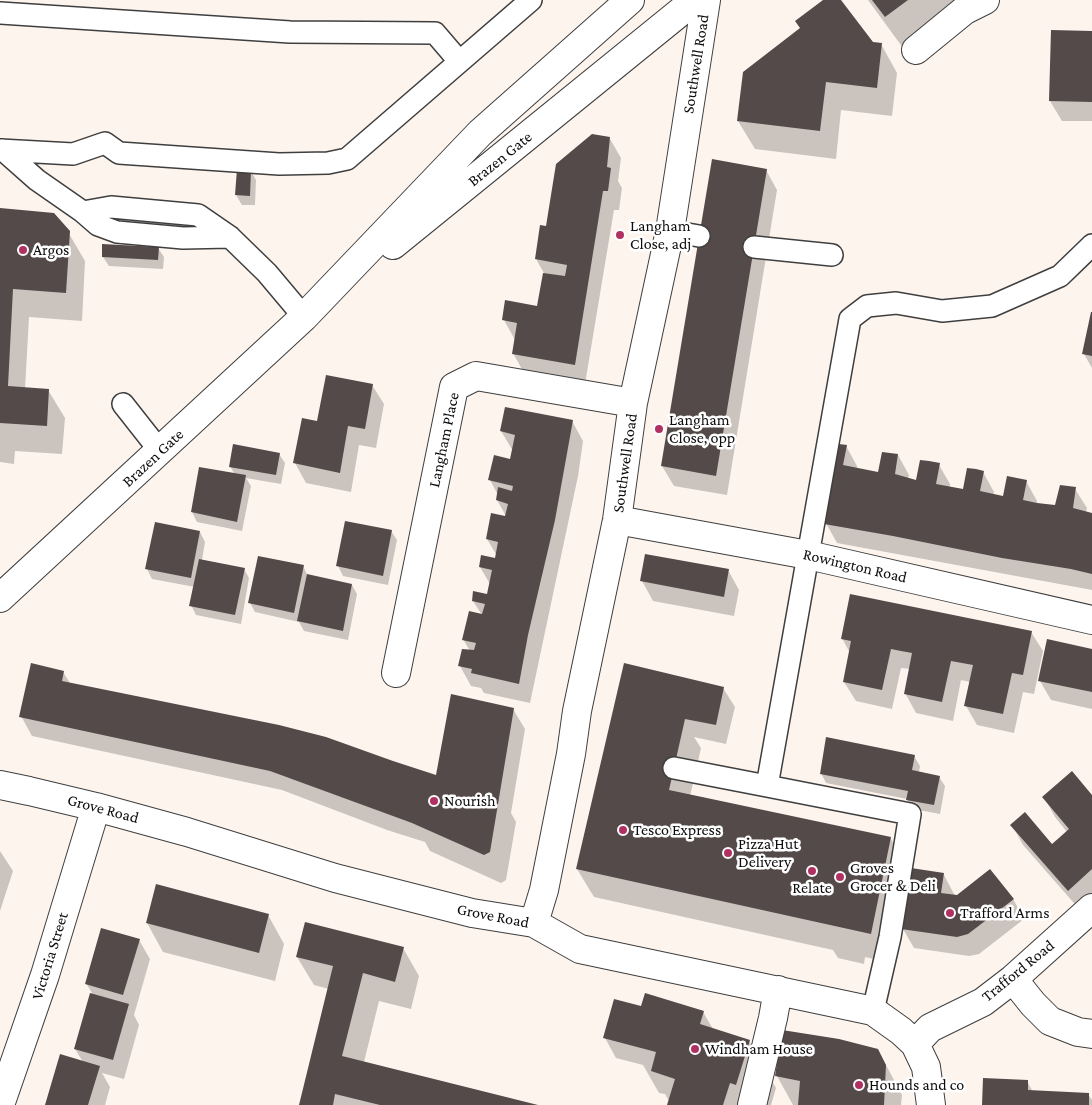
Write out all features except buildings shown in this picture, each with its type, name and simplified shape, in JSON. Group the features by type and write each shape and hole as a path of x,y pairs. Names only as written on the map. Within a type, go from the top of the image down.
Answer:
{"street":[{"name":"Brazen Gate","path":"0,598 304,317 480,133 630,0"},
{"name":"Brazen Gate","path":"304,317 695,0"},
{"name":"Southwell Road","path":"534,923 544,890 571,754 577,711 617,520 633,403 670,231 706,0"},
{"path":"916,50 965,10 985,0"},
{"name":"Langham Place","path":"396,673 454,387 476,376 633,403"},
{"name":"Rowington Road","path":"617,520 808,555 1092,620"},
{"name":"Grove Road","path":"0,785 29,790 187,832 335,878 467,912 534,923 580,949 873,1011 901,1031 915,1044 926,1067 931,1105"},
{"name":"Victoria Street","path":"0,1105 45,975 96,807"},
{"name":"Trafford Road","path":"915,1044 930,1028 983,1002 1013,979 1092,908"},
{"path":"1013,979 1033,1004 1050,1020 1078,1032 1092,1034"},
{"path":"752,1105 778,990"}],"lane":[{"path":"1,150 74,154 105,144 120,153 279,164 328,163 346,159 531,0"},
{"path":"0,13 290,32 435,33 459,61"},
{"path":"1,150 37,180 83,212 98,225 117,232 183,238 230,237 267,274 304,317"},
{"path":"670,231 698,236"},
{"path":"767,786 850,319 868,306 896,303 942,311 992,306 1060,276 1092,245"},
{"path":"754,247 832,255"},
{"path":"123,404 160,451"},
{"path":"674,768 910,814 890,937 873,1011"}],"place":[{"name":"Langham Close, adj","path":"620,235"},
{"name":"Argos","path":"23,250"},
{"name":"Langham Close, opp","path":"659,429"},
{"name":"Nourish","path":"434,801"},
{"name":"Tesco Express","path":"623,830"},
{"name":"Pizza Hut Delivery","path":"728,853"},
{"name":"Relate","path":"812,871"},
{"name":"Groves Grocer & Deli","path":"840,877"},
{"name":"Trafford Arms","path":"950,913"},
{"name":"Windham House","path":"695,1049"},
{"name":"Hounds and co","path":"859,1085"}]}
